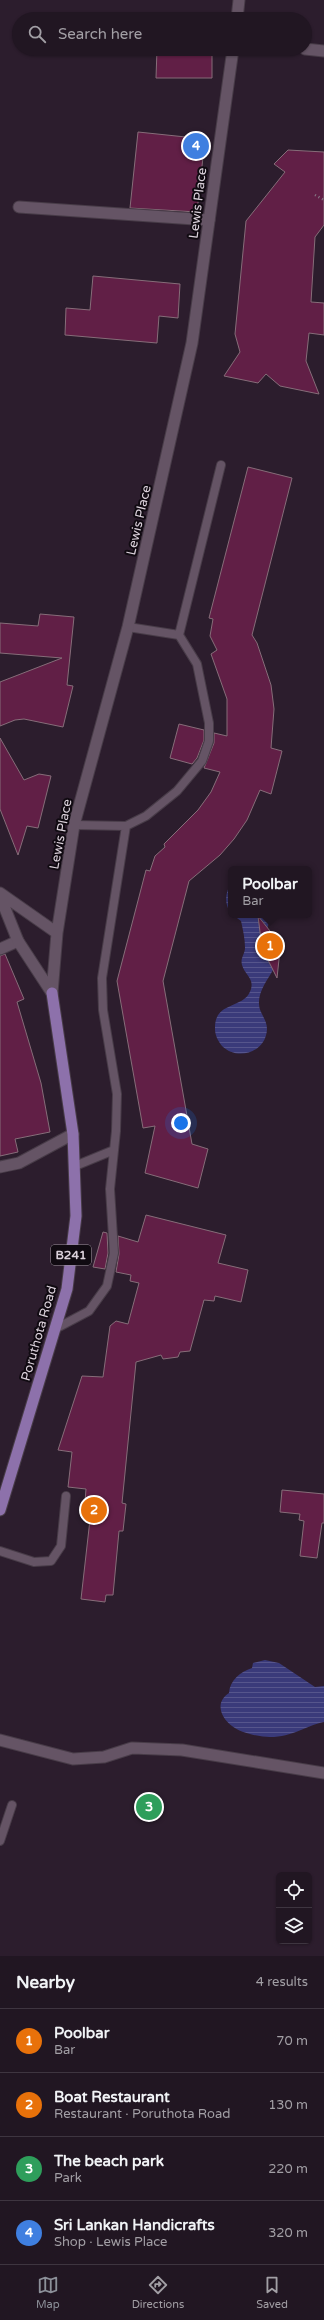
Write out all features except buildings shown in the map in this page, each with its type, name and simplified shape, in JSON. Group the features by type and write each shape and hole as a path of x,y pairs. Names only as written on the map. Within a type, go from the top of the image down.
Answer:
{"main road":[{"name":"Poruthota Road","path":"0,1510 67,1289 76,1216 73,1134 52,993"}],"street":[{"path":"238,12 240,0"},
{"path":"312,50 324,51"},
{"name":"Lewis Place","path":"52,993 57,933 74,825 128,627 192,342 232,56"},
{"path":"19,208 208,220"},
{"path":"0,893 57,933"},
{"path":"0,896 18,941 52,993"},
{"path":"0,950 18,941"},
{"path":"0,1168 19,1163 73,1134"},
{"path":"0,1740 73,1760 104,1757 132,1748 182,1750 324,1773"}],"lane":[{"path":"74,825 126,826 146,816 177,791 202,761 209,741 209,723 197,664 179,635 221,465"},
{"path":"128,627 179,635"},
{"path":"55,1329 89,1311 107,1286 114,1253 110,1190 117,1094 103,1010 102,978 126,826"},
{"path":"75,1166 114,1150"},
{"path":"0,1551 34,1562 51,1561 61,1546 66,1496"},
{"path":"0,1841 12,1805"}],"path":[{"path":"315,195 323,199"}],"shaded area":[{"path":"228,889 228,908 226,902"},
{"path":"237,918 270,918 266,933 274,968 260,994 259,999 259,1007 267,1025 265,1037 262,1044 256,1049 243,1054 228,1051 219,1042 215,1031 216,1020 219,1013 248,996 252,985 242,965 242,958 245,948 241,921"},
{"path":"265,1660 279,1663 315,1687 324,1686 324,1722 278,1737 270,1737 245,1733 224,1718 221,1705 222,1701 229,1693 231,1684 236,1677 252,1668 253,1663"}],"place":[{"name":"Sri Lankan Handicrafts","path":"196,146"},
{"name":"Poolbar","path":"270,946"},
{"name":"Boat Restaurant","path":"94,1510"},
{"name":"The beach park","path":"149,1807"}]}
